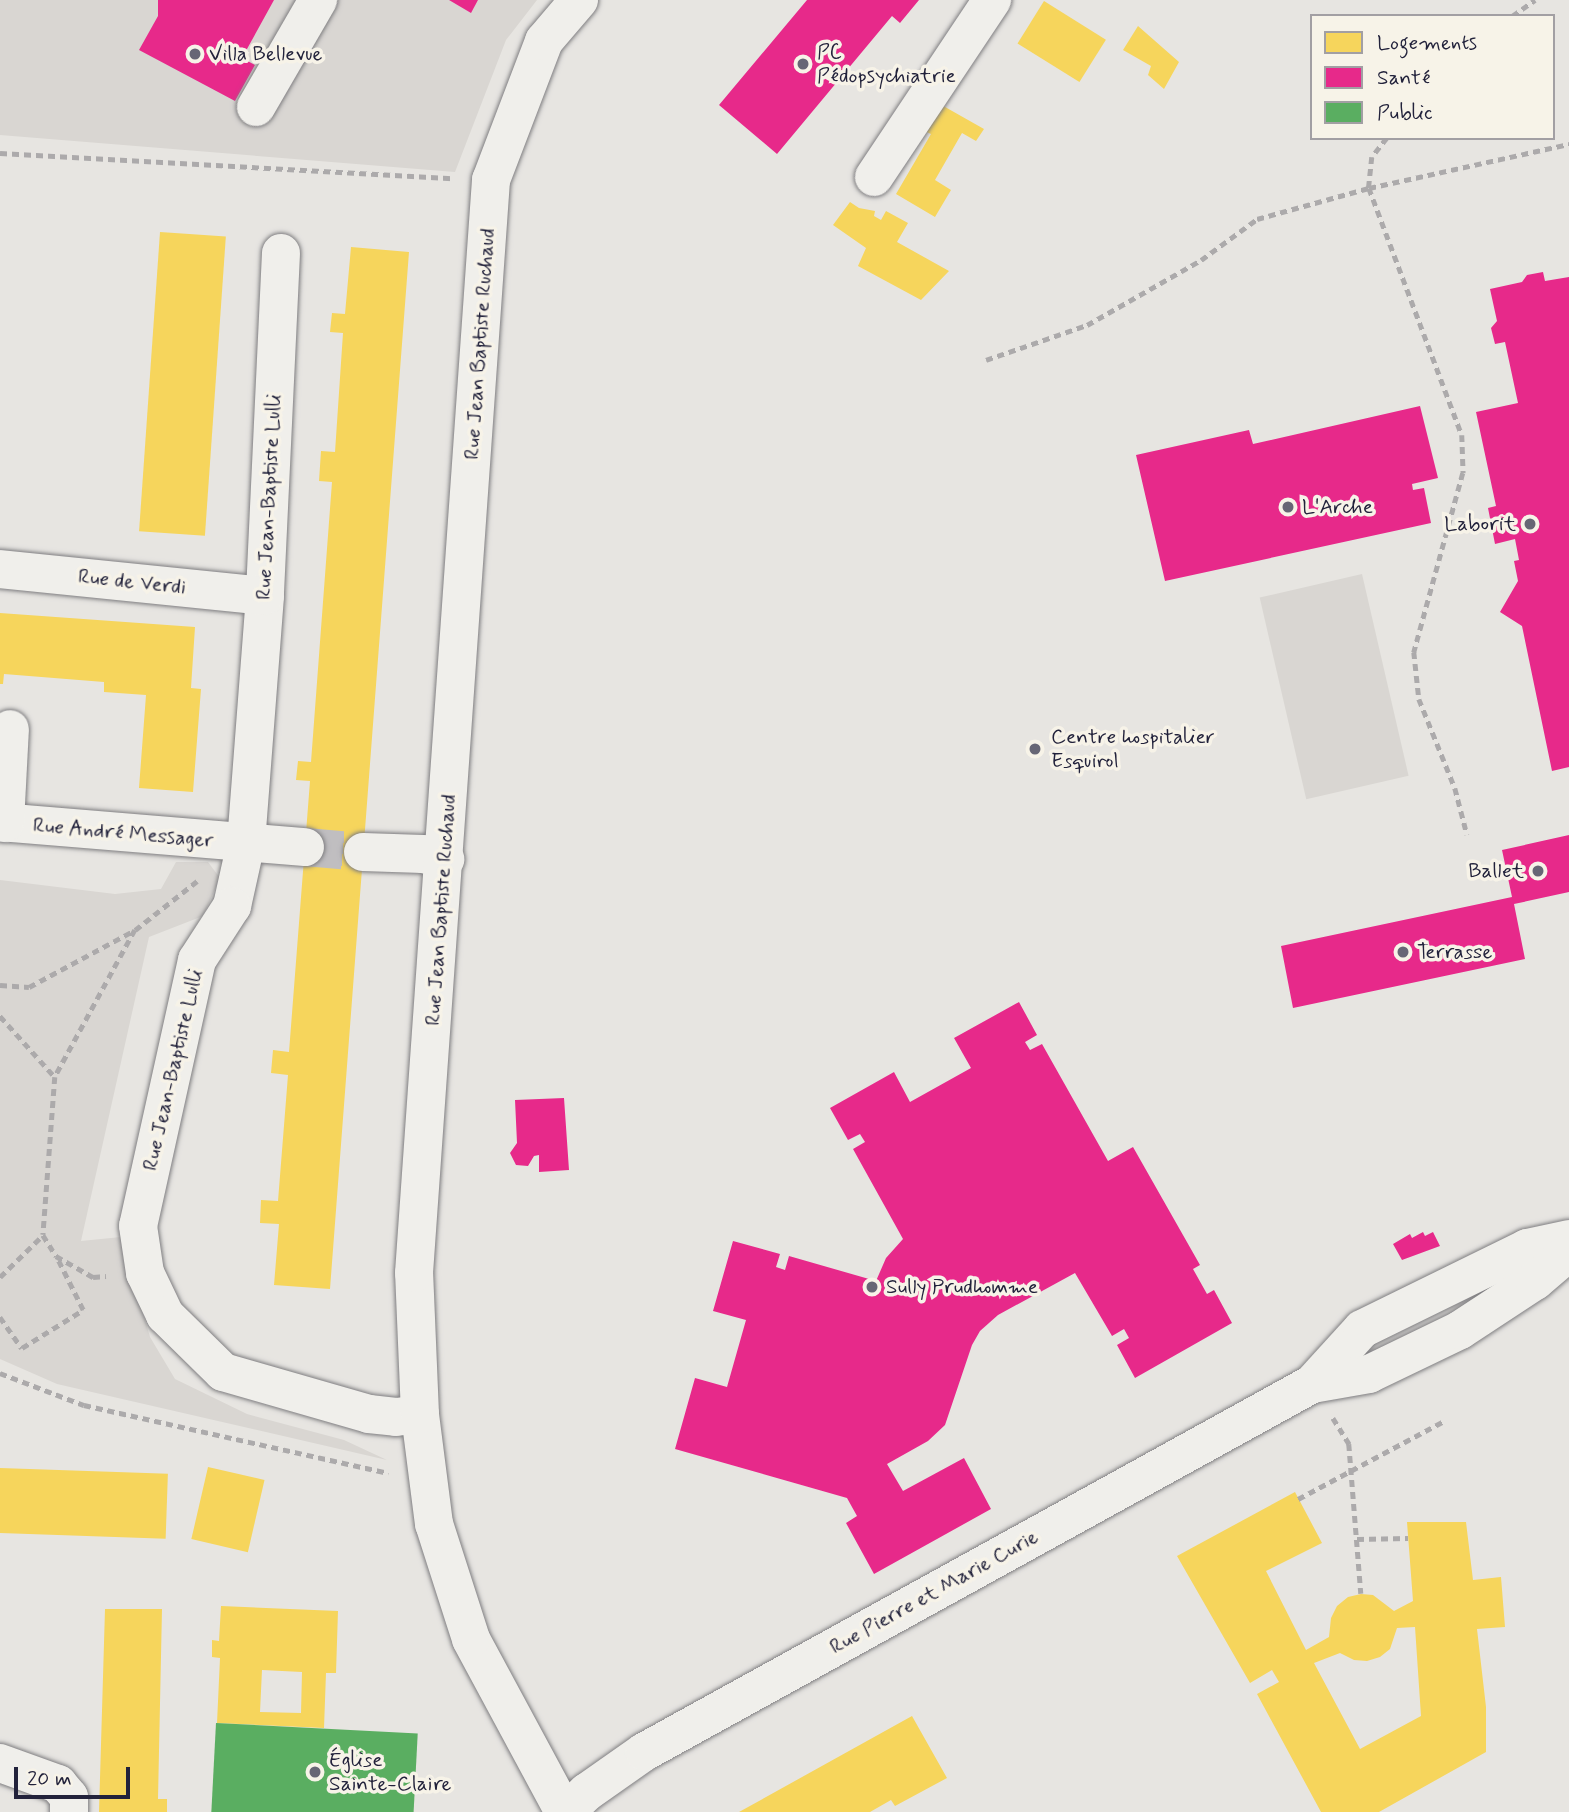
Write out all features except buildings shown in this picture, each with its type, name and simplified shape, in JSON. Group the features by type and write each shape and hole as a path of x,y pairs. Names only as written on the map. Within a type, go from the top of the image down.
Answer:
{"main road":[{"path":"256,107 318,0"},
{"name":"Rue Jean Baptiste Ruchaud","path":"579,0 544,41 491,180 414,1273 420,1414 434,1524 471,1639 579,1807"},
{"path":"874,177 992,0"},
{"name":"Rue Jean-Baptiste Lulli","path":"281,253 265,596 246,843 232,906 197,960 138,1226 145,1273 165,1315 223,1372 369,1414 396,1417 420,1414"},
{"name":"Rue de Verdi","path":"0,569 265,596"},
{"path":"2,822 10,729"},
{"name":"Rue André Messager","path":"2,822 305,847"},
{"path":"363,852 423,854 445,859"},
{"name":"Rue Pierre et Marie Curie","path":"579,1807 644,1752 1312,1384 1362,1329 1527,1248 1569,1239"},
{"name":"Rue Pierre et Marie Curie","path":"1312,1384 1369,1374 1410,1356 1460,1330 1524,1288 1569,1252"},
{"path":"0,1763 58,1784 69,1797 69,1812"}],"path":[{"path":"1515,14 1535,0"},
{"path":"1385,140 1372,157 1369,188 1462,435 1463,472 1414,652 1419,699 1455,788 1467,834"},
{"path":"986,360 1087,325 1201,260 1257,219 1369,188 1569,144"},
{"path":"0,153 491,180"},
{"path":"0,985 29,987 135,930 246,843"},
{"path":"0,1317 22,1348 83,1310 43,1235 55,1077 135,930"},
{"path":"0,1016 55,1077"},
{"path":"0,1278 43,1235"},
{"path":"55,1256 93,1277 145,1273"},
{"path":"0,1373 84,1405 429,1483"},
{"path":"1312,1384 1349,1444 1360,1594"},
{"path":"1298,1499 1444,1421"},
{"path":"1357,1539 1408,1538"}],"shaded area":[{"path":"0,0 537,0 506,40 455,172 0,135"},
{"path":"1362,574 1409,776 1306,799 1260,598"},
{"path":"176,862 208,862 220,878 203,916 149,937 81,1241 121,1237 150,1337 175,1379 247,1414 344,1440 387,1460 57,1384 0,1359 0,880 115,894 161,889"}],"tunnel":[{"path":"305,847 363,852"}],"place":[{"name":"Villa Bellevue","path":"195,54"},
{"name":"PC Pédopsychiatrie","path":"803,64"},
{"name":"L'Arche","path":"1288,507"},
{"name":"Laborit","path":"1530,524"},
{"name":"Centre hospitalier Esquirol","path":"1035,749"},
{"name":"Ballet","path":"1538,871"},
{"name":"Terrasse","path":"1403,952"},
{"name":"Sully Prudhomme","path":"872,1287"},
{"name":"Église Sainte-Claire","path":"315,1772"}]}
